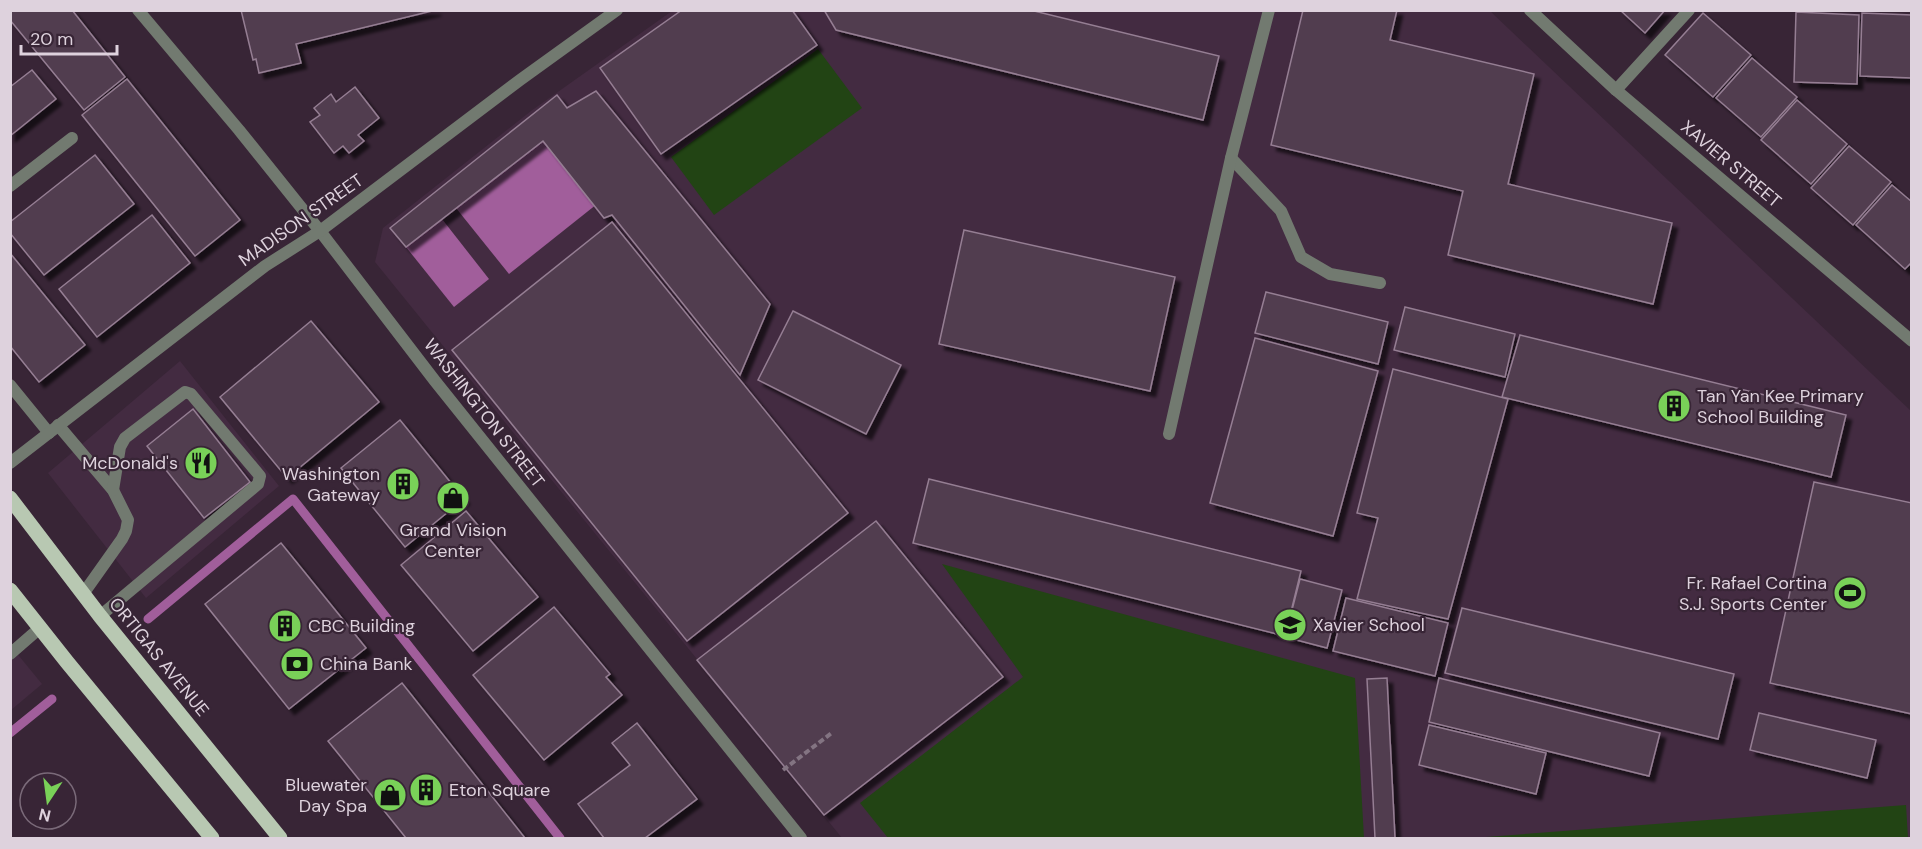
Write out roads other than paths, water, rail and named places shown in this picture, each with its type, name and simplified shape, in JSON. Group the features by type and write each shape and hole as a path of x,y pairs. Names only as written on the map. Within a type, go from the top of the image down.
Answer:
{"main road":[{"name":"ORTIGAS AVENUE","path":"10,498 100,616 280,838"},
{"path":"10,590 212,838"}],"street":[{"name":"WASHINGTON STREET","path":"138,10 320,231 442,390 801,838"},
{"name":"MADISON STREET","path":"10,464 265,266 320,231 617,10"},
{"path":"1169,434 1231,158 1269,10"},
{"name":"XAVIER STREET","path":"1530,10 1616,90 1911,341"},
{"path":"1616,90 1689,10"},
{"path":"10,186 72,138"},
{"path":"1231,158 1281,211 1301,257 1330,274 1380,283"},
{"path":"10,385 113,490 128,520 122,540 83,594"},
{"path":"100,616 258,484 260,476 191,394 185,392 125,438 120,447 113,490"},
{"path":"10,654 41,627"}],"waterway":[{"path":"148,619 293,499 560,838"},
{"path":"10,733 52,699"}],"place":[{"name":"Tan Yan Kee Primary School Building","path":"1674,406"},
{"name":"McDonald's","path":"201,463"},
{"name":"Washington Gateway","path":"403,484"},
{"name":"Grand Vision Center","path":"453,498"},
{"name":"Fr. Rafael Cortina S.J. Sports Center","path":"1850,593"},
{"name":"Xavier School","path":"1290,625"},
{"name":"CBC Building","path":"285,626"},
{"name":"China Bank","path":"297,664"},
{"name":"Eton Square","path":"426,790"},
{"name":"Bluewater Day Spa","path":"390,795"}]}
